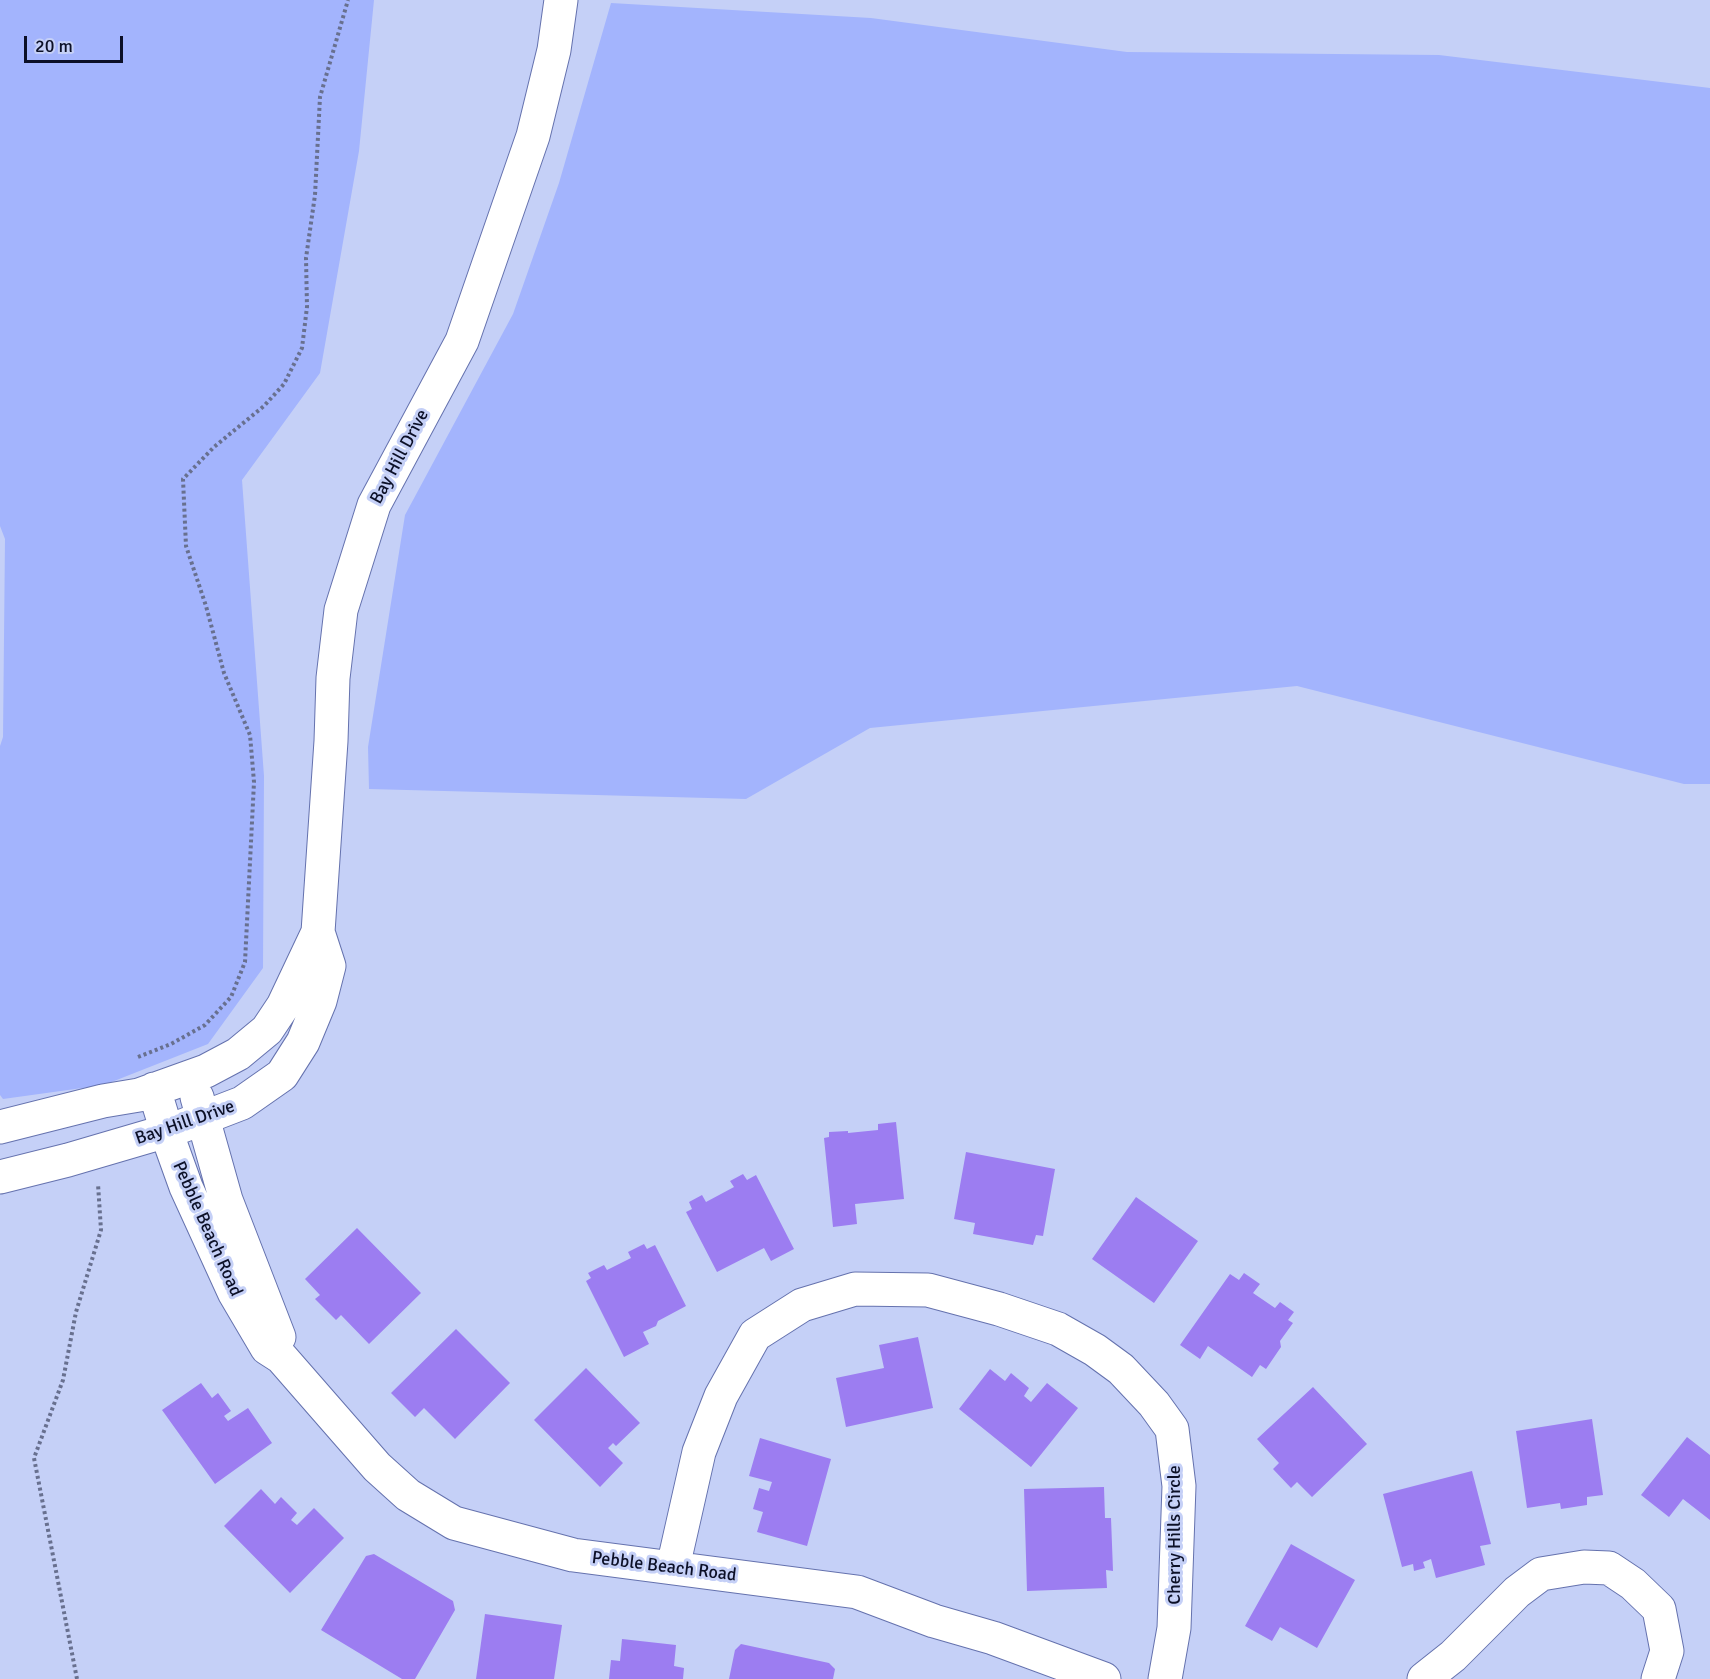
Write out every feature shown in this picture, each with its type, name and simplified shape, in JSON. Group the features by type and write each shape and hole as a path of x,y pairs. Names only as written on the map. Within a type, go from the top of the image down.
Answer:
{"street":[{"name":"Bay Hill Drive","path":"0,1127 154,1089 191,1077 238,1054 267,1030 283,1006 318,932 333,678 341,610 374,505 462,341 533,136 554,50 561,0"},
{"name":"Bay Hill Drive","path":"0,1178 167,1131 203,1118 242,1103 282,1075 303,1042 320,1001 329,966 318,932"},
{"name":"Pebble Beach Road","path":"191,1077 226,1200 279,1337 281,1357"},
{"name":"Pebble Beach Road","path":"154,1089 186,1187 234,1292 267,1348 281,1357 377,1467 408,1495 454,1523 573,1555 857,1592 1104,1679"},
{"name":"Cherry Hills Circle","path":"673,1567 699,1452 721,1396 755,1335 802,1305 855,1289 928,1290 999,1309 1058,1329 1095,1350 1121,1369 1154,1404 1172,1429 1179,1486 1174,1628 1166,1679"},
{"path":"1424,1679 1454,1656 1516,1592 1541,1574 1609,1568 1633,1584 1659,1609 1667,1651 1658,1679"}],"path":[{"path":"130,1060 171,1044 205,1025 231,997 245,962 254,782 250,735 224,673 206,606 186,546 183,479 214,447 264,406 284,384 302,348 307,308 306,258 315,195 320,97 348,0"},
{"path":"77,1679 34,1458 63,1380 76,1312 101,1230 99,1185 92,1153"}],"shaded area":[{"path":"0,0 374,0 359,151 320,373 242,480 264,776 263,968 208,1044 104,1085 3,1099 0,1095 0,746 3,737 5,539 0,526"},
{"path":"611,3 871,18 1127,52 1439,55 1710,88 1710,784 1684,784 1297,686 870,728 746,799 369,789 368,747 405,515 513,314 559,183"}],"building":[{"path":"896,1122 904,1199 855,1204 857,1224 833,1227 824,1138 829,1137 829,1132 878,1130 878,1124"},
{"path":"966,1152 1055,1169 1043,1236 1036,1235 1033,1245 973,1234 975,1223 954,1219"},
{"path":"743,1174 747,1180 756,1175 794,1249 771,1261 764,1248 717,1272 686,1212 692,1209 689,1202 702,1195 706,1202 734,1187 730,1181"},
{"path":"1136,1197 1198,1241 1154,1303 1092,1259"},
{"path":"357,1228 421,1293 369,1344 341,1315 336,1320 315,1299 320,1295 305,1279"},
{"path":"644,1244 647,1249 655,1245 686,1306 643,1332 649,1344 624,1357 586,1281 591,1278 588,1273 604,1265 607,1270 631,1258 628,1252"},
{"path":"1244,1273 1260,1284 1253,1293 1275,1308 1280,1302 1294,1312 1288,1320 1293,1323 1280,1341 1281,1347 1266,1369 1260,1365 1252,1377 1208,1346 1200,1359 1180,1345 1230,1274 1239,1280"},
{"path":"456,1329 510,1383 455,1439 424,1408 415,1417 391,1393"},
{"path":"918,1337 933,1408 846,1427 836,1378 884,1368 879,1345"},
{"path":"586,1368 640,1423 616,1446 613,1443 608,1448 623,1463 600,1487 534,1420"},
{"path":"990,1369 1005,1381 1011,1373 1029,1388 1024,1396 1031,1402 1047,1383 1078,1408 1031,1467 959,1409"},
{"path":"201,1383 212,1398 218,1393 231,1411 224,1416 228,1421 248,1408 272,1443 215,1484 162,1410"},
{"path":"1313,1387 1367,1444 1312,1497 1297,1482 1291,1488 1273,1469 1279,1463 1257,1439"},
{"path":"1592,1419 1603,1495 1587,1497 1587,1505 1561,1509 1560,1503 1527,1508 1516,1431"},
{"path":"1687,1437 1710,1455 1710,1520 1683,1499 1669,1517 1641,1495"},
{"path":"760,1438 831,1459 807,1546 757,1532 763,1512 753,1509 759,1488 769,1491 772,1482 749,1476"},
{"path":"1472,1471 1491,1544 1480,1546 1485,1565 1436,1578 1431,1559 1423,1562 1425,1568 1414,1571 1413,1564 1402,1567 1383,1494"},
{"path":"1104,1487 1105,1518 1111,1518 1113,1571 1106,1570 1107,1588 1027,1591 1024,1489"},
{"path":"261,1489 275,1504 281,1497 297,1513 291,1520 297,1525 314,1508 344,1538 290,1593 224,1526"},
{"path":"1291,1544 1355,1580 1317,1648 1280,1627 1272,1641 1245,1626"},
{"path":"374,1554 453,1601 455,1610 415,1679 402,1679 321,1630 366,1556"},
{"path":"485,1614 562,1625 554,1679 476,1679"},
{"path":"622,1639 676,1645 674,1666 684,1668 683,1679 609,1679 611,1660 620,1661"},
{"path":"741,1644 829,1663 835,1669 833,1679 729,1679 735,1650"}]}
